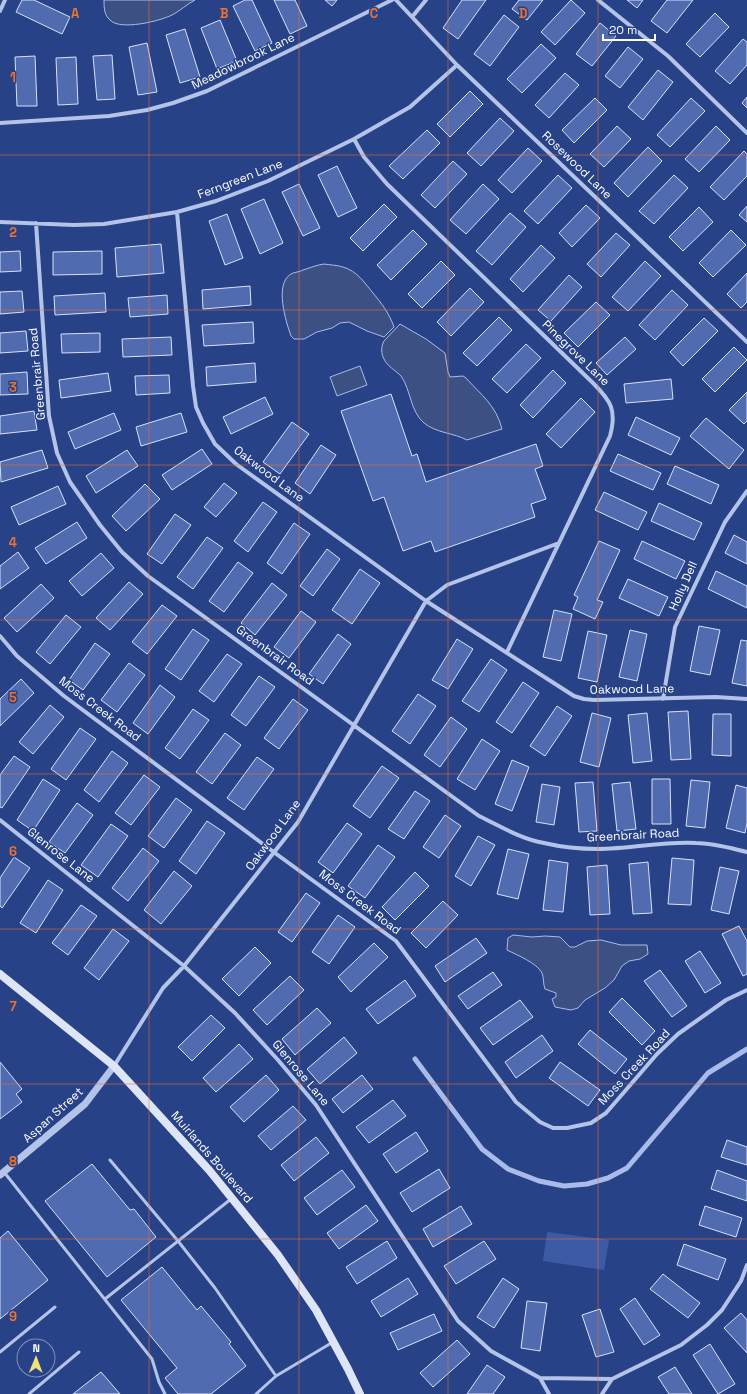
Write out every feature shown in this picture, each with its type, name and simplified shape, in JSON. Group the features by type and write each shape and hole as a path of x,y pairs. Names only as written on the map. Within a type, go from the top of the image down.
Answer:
{"main road":[{"name":"Muirlands Boulevard","path":"0,974 114,1066 209,1170 278,1255 316,1310 360,1394"}],"street":[{"path":"0,10 5,0"},
{"name":"Meadowbrook Lane","path":"0,123 109,116 147,110 190,98 208,91 392,0"},
{"name":"Rosewood Lane","path":"396,0 457,65 747,342"},
{"path":"412,17 426,0"},
{"path":"598,0 668,56 747,133"},
{"name":"Ferngreen Lane","path":"0,222 74,225 104,224 177,212 216,201 268,181 354,139 410,107 457,65"},
{"name":"Pinegrove Lane","path":"354,139 364,157 387,184 593,383 604,395 612,408 614,422 610,436 507,652"},
{"name":"Oakwood Lane","path":"177,212 196,407 203,423 216,444 236,464 426,601 570,693 584,699 604,700 716,697 747,699"},
{"name":"Greenbrair Road","path":"36,223 49,416 57,453 70,482 100,525 122,552 148,576 479,816 524,837 544,843 578,848 599,849 668,843 697,843 724,846 747,852"},
{"name":"Holly Dell","path":"663,698 676,627 725,522 747,492"},
{"path":"426,601 447,586 559,543"},
{"name":"Oakwood Lane","path":"114,1066 163,988 184,966 275,853 298,822 426,601"},
{"name":"Moss Creek Road","path":"0,636 17,656 64,696 396,941 516,1102 540,1122 553,1128 567,1128 591,1123 606,1113 658,1054 678,1034 726,1000 747,990"},
{"name":"Glenrose Lane","path":"0,820 184,966 235,1013 278,1060 316,1105 458,1322 491,1351 540,1378 612,1379 681,1345 707,1325 722,1310 741,1281 747,1265"},
{"name":"Aspan Street","path":"2,1174 85,1104 114,1066"},
{"path":"540,1378 549,1394"},
{"path":"602,1394 612,1379"}],"lane":[{"path":"110,1160 178,1241 215,1288 276,1376"},
{"path":"2,1174 152,1359 159,1382 165,1394"},
{"path":"105,1300 232,1198"},
{"path":"0,1352 55,1307"},
{"path":"256,1394 276,1376 334,1342"},
{"path":"29,1394 79,1352"}],"shaded area":[{"path":"104,0 195,0 166,17 140,24 122,25 115,23 108,18 105,13"},
{"path":"324,264 348,269 360,277 385,309 394,327 384,337 349,322 340,323 332,328 317,332 304,339 294,339 291,336 284,313 282,294 286,279 292,273"},
{"path":"400,324 426,339 445,353 450,377 463,376 466,378 492,407 502,429 467,440 434,429 419,418 401,376 387,364 382,355 384,341"},
{"path":"360,366 367,385 337,396 330,377"},
{"path":"513,935 560,937 570,947 575,947 587,941 601,940 621,945 647,945 648,954 640,959 629,961 622,966 614,980 605,988 585,1000 578,1008 571,1010 555,1007 552,999 556,997 556,993 545,989 543,975 539,969 507,950 508,938"},
{"path":"547,1232 609,1240 604,1270 543,1261"}],"building":[{"path":"22,0 34,0 70,17 62,34 16,12"},
{"path":"245,0 252,0 272,43 255,51 233,6"},
{"path":"274,0 295,0 307,26 290,34"},
{"path":"325,0 337,0 332,6"},
{"path":"462,0 486,0 458,39 443,28"},
{"path":"519,0 543,0 527,20 512,9"},
{"path":"571,0 585,13 555,45 541,32"},
{"path":"627,0 643,0 637,8"},
{"path":"667,0 693,0 667,33 651,21"},
{"path":"715,13 729,27 700,57 686,44"},
{"path":"504,15 519,27 490,66 474,54"},
{"path":"220,20 237,61 217,69 201,28"},
{"path":"600,23 616,36 592,66 576,54"},
{"path":"185,29 200,77 180,83 166,35"},
{"path":"743,39 747,42 747,65 730,84 715,71"},
{"path":"147,43 157,92 138,95 129,47"},
{"path":"541,44 556,58 522,93 507,79"},
{"path":"628,47 643,59 620,88 605,76"},
{"path":"112,55 115,99 97,100 93,56"},
{"path":"35,56 37,106 17,106 15,57"},
{"path":"76,57 78,104 58,105 56,58"},
{"path":"658,70 673,82 643,120 628,107"},
{"path":"565,73 579,85 549,118 535,105"},
{"path":"470,91 483,104 450,137 437,124"},
{"path":"747,97 747,108 742,103"},
{"path":"595,98 607,110 574,143 562,130"},
{"path":"691,98 705,111 670,147 657,135"},
{"path":"500,118 514,131 481,166 467,153"},
{"path":"617,126 631,139 604,167 590,154"},
{"path":"716,126 730,140 699,172 685,159"},
{"path":"427,130 440,143 403,179 389,166"},
{"path":"648,147 662,161 628,197 614,183"},
{"path":"528,148 542,161 512,193 498,180"},
{"path":"744,151 747,154 747,176 724,200 710,187"},
{"path":"453,161 467,174 435,208 421,195"},
{"path":"337,166 357,208 338,217 318,175"},
{"path":"558,175 572,188 538,224 524,211"},
{"path":"674,175 688,188 654,224 639,211"},
{"path":"299,184 320,228 303,236 282,192"},
{"path":"483,184 499,199 466,234 450,220"},
{"path":"264,199 283,243 260,254 241,209"},
{"path":"384,204 397,217 363,251 350,238"},
{"path":"586,205 600,218 572,247 559,233"},
{"path":"747,206 747,222 739,215"},
{"path":"699,207 713,222 683,251 669,237"},
{"path":"510,213 526,227 492,265 476,251"},
{"path":"227,214 243,258 225,265 209,221"},
{"path":"413,230 427,244 391,280 377,265"},
{"path":"731,230 746,245 713,277 699,263"},
{"path":"616,233 630,245 601,277 587,264"},
{"path":"161,244 164,273 117,277 115,248"},
{"path":"541,245 555,258 523,292 510,279"},
{"path":"20,251 21,271 0,272 0,252"},
{"path":"102,251 102,274 53,275 53,252"},
{"path":"441,261 455,275 422,308 408,294"},
{"path":"645,261 661,276 628,311 612,297"},
{"path":"747,273 747,302 741,308 727,294"},
{"path":"569,275 582,287 551,321 538,310"},
{"path":"250,286 251,305 203,309 202,290"},
{"path":"470,288 484,302 451,336 437,322"},
{"path":"672,290 688,305 655,340 639,325"},
{"path":"22,291 24,312 0,314 0,292"},
{"path":"105,293 106,312 55,315 54,296"},
{"path":"167,295 168,314 130,317 128,298"},
{"path":"596,302 610,315 578,347 564,333"},
{"path":"499,317 512,330 477,366 463,353"},
{"path":"704,318 718,331 683,366 670,352"},
{"path":"253,322 254,343 204,346 202,325"},
{"path":"26,331 28,351 0,353 0,333"},
{"path":"100,333 100,352 62,353 61,334"},
{"path":"171,337 172,355 123,357 122,339"},
{"path":"625,337 636,349 607,375 596,363"},
{"path":"526,344 541,358 507,393 492,379"},
{"path":"734,347 747,360 715,392 702,379"},
{"path":"255,363 256,382 207,386 206,367"},
{"path":"553,370 566,383 533,418 520,405"},
{"path":"27,372 28,394 0,395 0,374"},
{"path":"108,373 111,391 61,398 59,380"},
{"path":"169,375 170,393 136,395 135,376"},
{"path":"671,379 673,399 626,403 624,384"},
{"path":"747,392 747,421 744,424 729,410"},
{"path":"391,394 412,456 417,454 426,482 536,444 543,466 535,469 546,499 531,504 535,517 435,552 431,541 403,551 384,497 373,501 341,411"},
{"path":"265,397 273,414 231,434 223,417"},
{"path":"581,398 595,412 561,448 546,434"},
{"path":"34,411 37,430 0,434 0,416"},
{"path":"114,413 121,430 75,449 68,432"},
{"path":"181,413 187,432 141,446 136,427"},
{"path":"636,417 680,438 671,455 628,435"},
{"path":"706,418 744,450 729,469 690,436"},
{"path":"292,422 309,434 280,474 263,462"},
{"path":"321,445 336,455 310,494 295,483"},
{"path":"202,449 212,464 172,490 162,475"},
{"path":"42,450 48,468 1,482 0,462"},
{"path":"127,450 138,466 96,493 86,476"},
{"path":"618,454 661,473 653,490 610,471"},
{"path":"675,466 719,485 711,504 667,484"},
{"path":"224,483 237,493 216,517 204,507"},
{"path":"145,484 160,499 126,531 112,516"},
{"path":"58,486 66,504 19,525 11,507"},
{"path":"604,492 647,512 638,530 595,510"},
{"path":"263,502 277,512 248,552 234,541"},
{"path":"659,503 702,523 694,540 651,521"},
{"path":"175,514 191,525 162,564 147,554"},
{"path":"77,522 87,538 46,564 35,548"},
{"path":"294,523 310,534 282,574 267,563"},
{"path":"734,535 747,542 747,564 725,553"},
{"path":"207,537 223,548 193,589 177,577"},
{"path":"599,541 620,550 597,600 603,602 595,619 573,609 578,597 574,595"},
{"path":"642,541 685,561 676,579 634,559"},
{"path":"327,549 340,559 313,596 300,586"},
{"path":"18,552 29,568 0,589 0,566"},
{"path":"101,553 114,568 82,596 69,581"},
{"path":"238,562 253,573 224,612 209,601"},
{"path":"360,569 380,583 352,624 332,610"},
{"path":"716,571 747,586 747,608 708,589"},
{"path":"628,579 668,597 659,616 619,598"},
{"path":"129,582 143,594 110,630 96,618"},
{"path":"272,583 287,595 255,635 241,623"},
{"path":"41,584 54,598 17,632 4,618"},
{"path":"162,605 177,616 147,654 132,642"},
{"path":"554,610 572,614 561,661 543,657"},
{"path":"301,611 316,622 289,658 274,647"},
{"path":"66,615 81,627 50,664 36,652"},
{"path":"699,626 720,630 710,675 690,671"},
{"path":"193,629 209,640 181,680 165,669"},
{"path":"630,630 647,634 637,681 619,677"},
{"path":"588,631 607,635 597,682 578,678"},
{"path":"338,634 351,644 323,684 309,674"},
{"path":"457,639 473,649 448,689 432,680"},
{"path":"741,640 747,641 747,686 732,683"},
{"path":"95,643 110,654 83,690 69,680"},
{"path":"227,654 242,664 214,702 199,691"},
{"path":"491,659 507,670 479,712 462,701"},
{"path":"129,663 145,675 117,712 101,700"},
{"path":"259,676 275,687 246,726 231,715"},
{"path":"21,679 34,693 0,726 0,699"},
{"path":"523,682 539,693 512,733 496,722"},
{"path":"160,685 175,697 148,734 133,723"},
{"path":"418,694 436,706 410,744 392,731"},
{"path":"293,699 308,710 279,749 264,738"},
{"path":"50,705 64,717 33,754 19,742"},
{"path":"557,706 572,716 545,756 530,746"},
{"path":"193,709 209,720 180,759 165,748"},
{"path":"688,711 691,759 671,760 668,712"},
{"path":"592,713 611,718 599,767 580,762"},
{"path":"647,713 652,761 633,763 628,715"},
{"path":"713,714 731,714 731,756 712,755"},
{"path":"451,717 467,729 440,767 424,755"},
{"path":"80,728 96,739 66,780 51,769"},
{"path":"225,733 241,745 212,784 196,772"},
{"path":"482,739 500,751 475,790 457,779"},
{"path":"112,751 128,763 99,802 84,790"},
{"path":"14,756 30,767 2,808 0,807 0,775"},
{"path":"257,757 274,769 244,810 227,798"},
{"path":"512,760 529,767 512,811 495,804"},
{"path":"382,766 399,778 370,818 353,806"},
{"path":"144,775 160,787 131,825 115,813"},
{"path":"43,779 60,790 33,831 17,820"},
{"path":"652,779 670,779 671,824 652,824"},
{"path":"691,780 710,782 705,828 686,826"},
{"path":"593,782 597,831 579,832 575,783"},
{"path":"630,782 636,829 617,831 612,784"},
{"path":"542,784 560,787 554,825 536,822"},
{"path":"736,785 747,788 747,823 745,833 726,828"},
{"path":"415,791 430,801 404,839 388,829"},
{"path":"176,798 192,810 164,848 148,836"},
{"path":"77,803 93,815 65,853 49,842"},
{"path":"445,815 461,826 439,858 423,847"},
{"path":"207,821 225,833 196,874 179,861"},
{"path":"347,823 362,834 333,873 318,862"},
{"path":"111,824 128,836 98,877 81,865"},
{"path":"478,836 495,845 471,886 455,876"},
{"path":"378,845 395,857 365,898 348,886"},
{"path":"143,848 159,861 128,901 112,888"},
{"path":"508,849 529,854 518,899 497,894"},
{"path":"14,857 30,868 2,908 0,906 0,878"},
{"path":"672,858 694,860 691,905 668,904"},
{"path":"549,860 568,863 563,912 543,910"},
{"path":"648,862 652,913 633,914 629,864"},
{"path":"607,865 610,914 590,915 587,867"},
{"path":"720,867 739,871 729,914 711,910"},
{"path":"174,871 192,886 161,924 144,910"},
{"path":"415,872 429,886 395,920 382,907"},
{"path":"48,880 63,890 36,933 20,923"},
{"path":"306,893 320,903 292,942 278,932"},
{"path":"443,901 458,915 426,948 411,933"},
{"path":"81,905 97,916 68,955 52,943"},
{"path":"338,915 355,927 329,964 312,952"},
{"path":"739,926 747,941 747,974 743,976 722,934"},
{"path":"113,929 129,941 99,980 84,968"},
{"path":"476,938 487,953 445,982 435,966"},
{"path":"374,943 388,957 351,992 338,977"},
{"path":"255,947 271,963 239,996 222,979"},
{"path":"700,951 721,983 705,993 685,961"},
{"path":"660,970 687,1006 672,1017 644,981"},
{"path":"493,972 502,985 468,1009 458,996"},
{"path":"290,976 304,990 267,1025 253,1010"},
{"path":"405,980 416,996 378,1024 366,1009"},
{"path":"622,998 655,1031 642,1045 609,1012"},
{"path":"520,1000 533,1017 493,1045 480,1028"},
{"path":"317,1008 331,1023 295,1055 282,1039"},
{"path":"211,1015 225,1028 192,1061 178,1047"},
{"path":"590,1030 627,1059 615,1074 578,1044"},
{"path":"542,1035 553,1051 516,1078 505,1062"},
{"path":"344,1037 357,1053 320,1084 307,1069"},
{"path":"239,1044 253,1059 216,1092 203,1078"},
{"path":"0,1062 22,1089 16,1094 22,1102 0,1119"},
{"path":"560,1062 600,1090 588,1106 549,1078"},
{"path":"266,1075 279,1090 244,1122 230,1107"},
{"path":"362,1075 373,1089 343,1113 332,1099"},
{"path":"393,1100 406,1116 369,1143 356,1127"},
{"path":"293,1106 306,1120 271,1150 258,1136"},
{"path":"416,1132 428,1151 396,1173 383,1154"},
{"path":"316,1137 329,1153 294,1181 281,1165"},
{"path":"727,1140 747,1147 747,1165 721,1157"},
{"path":"92,1164 130,1210 134,1209 156,1237 107,1277 45,1201"},
{"path":"439,1169 450,1188 412,1212 400,1193"},
{"path":"342,1170 355,1187 317,1215 304,1198"},
{"path":"717,1170 747,1181 747,1201 711,1189"},
{"path":"366,1205 378,1221 339,1249 327,1233"},
{"path":"461,1206 472,1224 433,1247 423,1229"},
{"path":"705,1206 742,1218 736,1237 699,1225"},
{"path":"8,1231 48,1280 0,1319 0,1238"},
{"path":"387,1241 397,1258 357,1284 346,1267"},
{"path":"484,1241 496,1259 456,1284 444,1266"},
{"path":"684,1244 726,1259 718,1280 677,1265"},
{"path":"162,1267 197,1310 201,1306 231,1342 229,1344 246,1366 211,1394 178,1394 165,1378 177,1368 121,1300"},
{"path":"663,1274 700,1303 688,1318 650,1289"},
{"path":"408,1278 418,1294 381,1317 371,1301"},
{"path":"503,1278 519,1289 494,1328 477,1317"},
{"path":"635,1298 660,1335 644,1345 620,1309"},
{"path":"527,1301 547,1303 540,1351 521,1348"},
{"path":"600,1309 614,1352 596,1357 582,1315"},
{"path":"741,1313 747,1320 747,1353 724,1328"},
{"path":"434,1314 442,1331 398,1350 390,1333"},
{"path":"457,1340 470,1354 433,1387 420,1373"},
{"path":"710,1344 735,1384 718,1394 693,1355"},
{"path":"487,1365 505,1377 493,1394 467,1394"},
{"path":"675,1367 692,1394 669,1394 658,1377"},
{"path":"101,1372 120,1394 73,1394"}],"waterway":[{"path":"415,1059 482,1149 508,1169 539,1181 564,1186 587,1184 608,1178 627,1168 708,1073 747,1049"}]}
